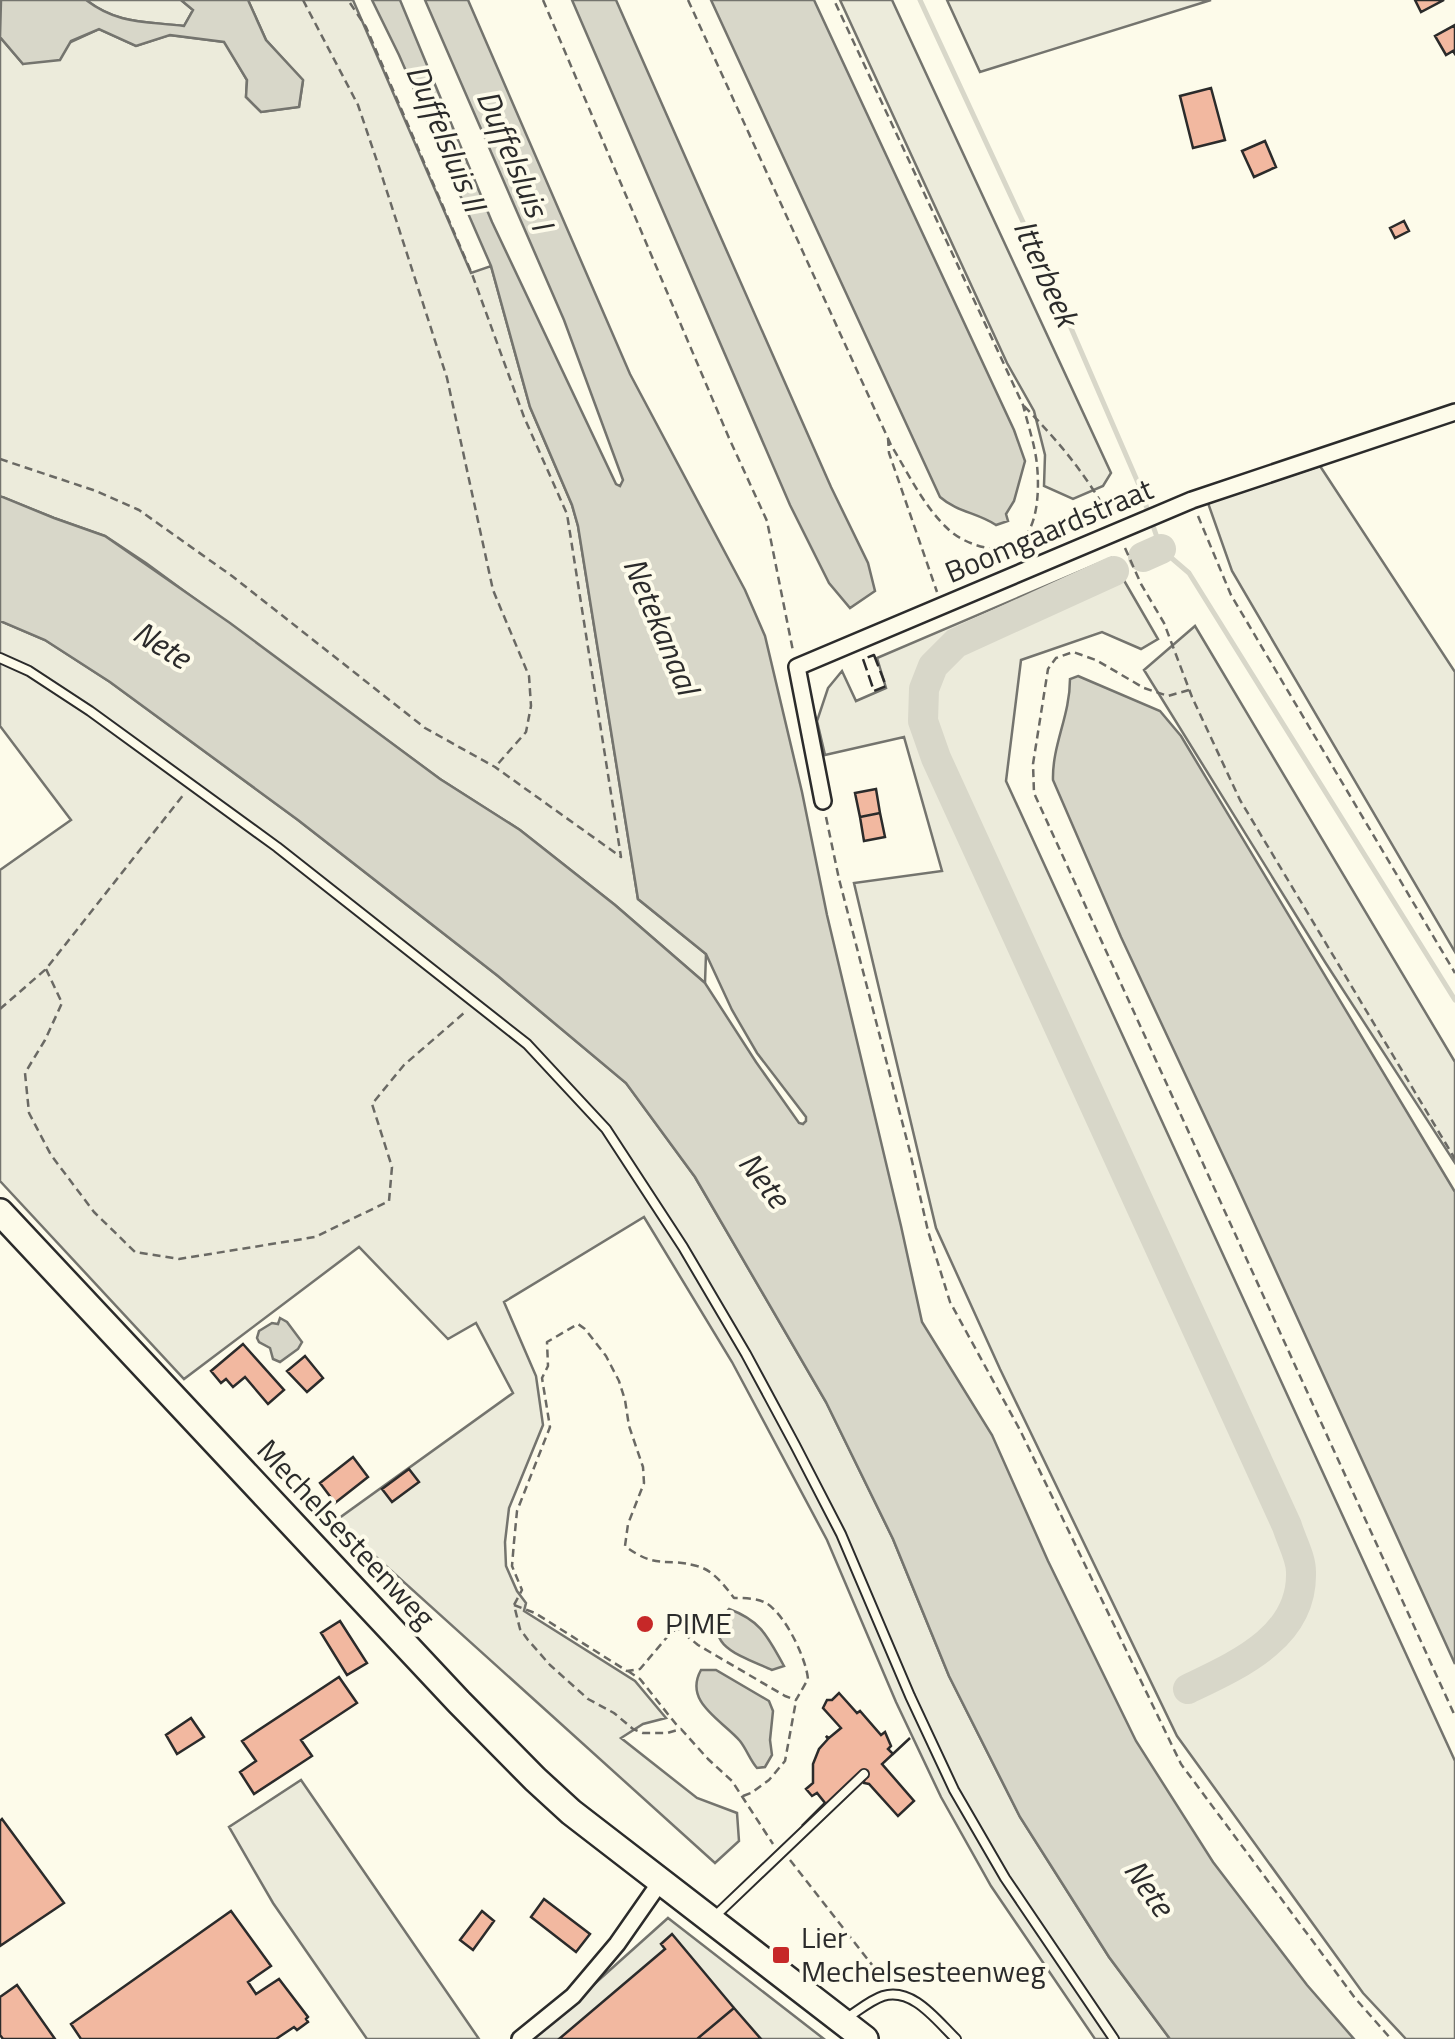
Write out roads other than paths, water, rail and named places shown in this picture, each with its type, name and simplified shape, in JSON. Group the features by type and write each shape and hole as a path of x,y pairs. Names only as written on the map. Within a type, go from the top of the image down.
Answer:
{"main road":[{"name":"Mechelsesteenweg","path":"0,1212 492,1737 571,1812 865,2039"}],"street":[{"name":"Boomgaardstraat","path":"823,801 797,667 1192,500 1455,412"},
{"path":"520,2039 573,1996 661,1882"}],"lane":[{"path":"0,658 29,670 75,701 277,847 527,1044 606,1129 683,1247 746,1354 841,1534 954,1790 1004,1878 1114,2039"},
{"path":"710,1920 864,1774"},
{"path":"843,2021 880,1996 895,1994 914,2000 956,2039"}],"water":[{"path":"1,0 86,0 121,18 184,26 193,10 181,0 248,0 266,40 303,80 299,107 261,112 246,97 247,80 224,42 170,35 136,46 99,29 71,41 60,60 23,64 0,37"},
{"path":"372,0 400,0 492,222 620,486 623,480 564,320 425,0 468,0 630,374 745,590 765,636 922,1322 992,1435 1136,1741 1213,1862 1307,1985 1354,2039 1170,2039 1109,1957 1020,1817 949,1676 893,1539 826,1402 695,1177 626,1083 498,976 298,820 110,682 45,640 0,621 0,496 105,536 440,779 520,830 615,905 705,983 799,1123 806,1121 757,1053 706,954 638,899 572,505 530,407 491,266"},
{"path":"572,0 616,0 868,563 875,591 850,608 829,583 790,505"},
{"path":"711,0 814,0 1014,430 1025,461 1014,501 1006,514 1008,521 996,525 940,497"},
{"path":"1078,676 1160,711 1181,736 1455,1192 1455,1664 1121,937 1053,780 1070,679"},
{"path":"280,1318 302,1342 280,1362 257,1338 259,1331 272,1323 278,1324"},
{"path":"729,1609 757,1625 784,1666 772,1670 738,1655 721,1641 720,1621"},
{"path":"701,1670 716,1670 769,1701 773,1711 772,1755 765,1767 757,1768 740,1741 701,1701 697,1681"}],"waterway":[{"name":"Itterbeek","path":"920,0 1055,291 1139,485 1161,549 1189,573 1455,1000"},
{"path":"1143,557 1161,549"},
{"path":"1114,571 956,643 933,666 924,689 923,721 936,758 1287,1526 1299,1560 1299,1595 1279,1631 1246,1659 1188,1689"}],"place":[{"name":"PIME","path":"645,1624"},
{"name":"Lier Mechelsesteenweg","path":"781,1955"}],"water label":[{"name":"Duffelsluis II","path":"446,138"},
{"name":"Duffelsluis I","path":"515,160"},
{"name":"Netekanaal","path":"661,626"},
{"name":"Nete","path":"162,645"},
{"name":"Nete","path":"764,1180"},
{"name":"Nete","path":"1149,1888"}]}
